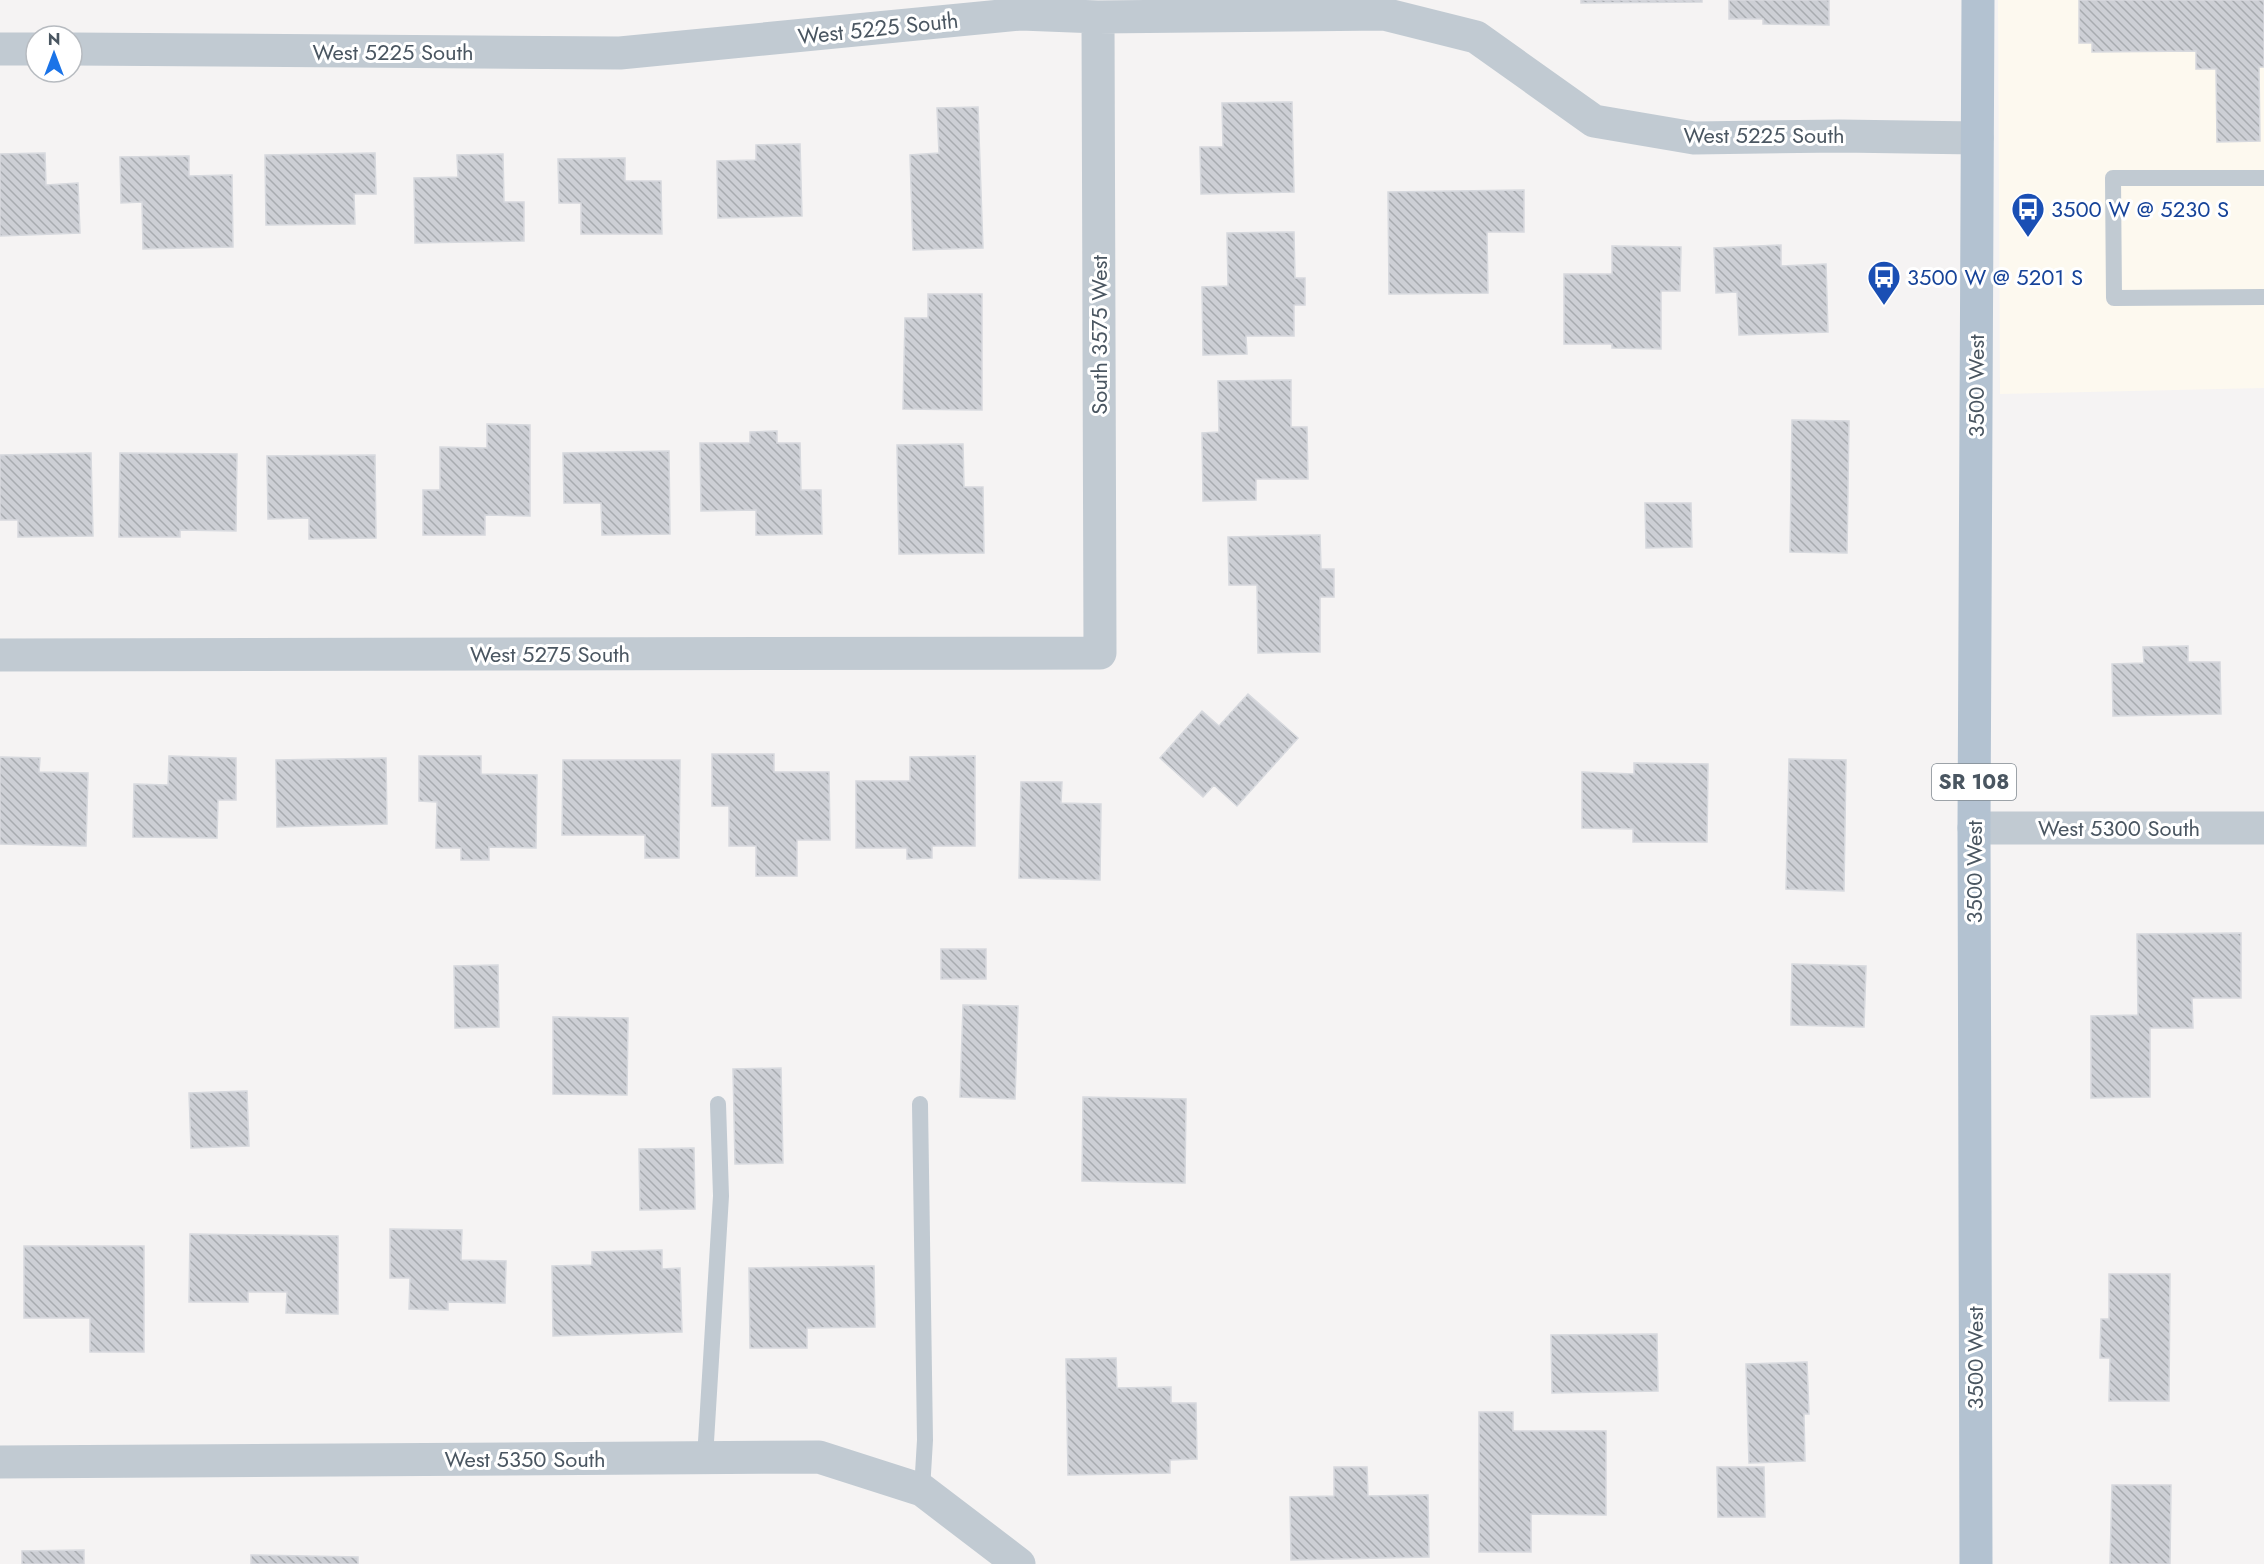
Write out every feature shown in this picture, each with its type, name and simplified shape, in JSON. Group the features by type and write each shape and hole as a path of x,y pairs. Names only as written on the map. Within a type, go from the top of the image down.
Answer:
{"main road":[{"name":"3500 West","path":"1976,1564 1974,828 1978,0"}],"street":[{"name":"West 5225 South","path":"84,49 620,53 1021,14 1098,17 1384,14 1476,37 1594,121 1694,138 1864,136 1977,138"},
{"name":"South 3575 West","path":"1098,17 1100,653"},
{"path":"0,49 24,49"},
{"name":"West 5275 South","path":"0,655 1100,653"},
{"name":"West 5300 South","path":"1974,828 2264,828"},
{"name":"West 5350 South","path":"0,1462 819,1457 922,1490 1019,1564"}],"lane":[{"path":"2264,178 2112,178 2114,298 2264,297"},
{"path":"705,1458 721,1196 718,1104"},
{"path":"920,1104 925,1440 922,1490"}],"shaded area":[{"path":"1998,0 2264,0 2264,388 2000,394"}],"building":[{"path":"1581,0 1702,0 1702,2 1581,3"},
{"path":"1729,0 1829,0 1829,25 1763,24 1763,19 1729,19"},
{"path":"2079,0 2264,0 2264,67 2259,67 2260,141 2217,142 2216,69 2196,69 2196,51 2092,52 2092,43 2079,43"},
{"path":"1292,102 1294,192 1201,194 1200,147 1223,147 1222,103"},
{"path":"978,107 983,248 913,250 910,155 939,153 937,108"},
{"path":"800,144 802,216 718,218 717,161 756,160 756,145"},
{"path":"45,153 46,185 78,183 80,233 0,236 0,154"},
{"path":"375,153 376,194 354,194 355,224 266,225 265,155"},
{"path":"503,154 504,202 524,202 524,241 415,243 414,178 458,177 457,155"},
{"path":"189,156 189,176 232,175 233,247 143,249 142,202 121,203 120,157"},
{"path":"625,158 625,181 661,181 662,234 581,234 581,203 559,203 558,159"},
{"path":"1524,190 1524,232 1487,232 1488,293 1389,294 1388,192"},
{"path":"1294,232 1295,278 1305,278 1305,305 1294,305 1294,336 1246,336 1247,354 1203,355 1202,287 1228,286 1227,233"},
{"path":"1781,245 1781,266 1826,264 1828,332 1739,335 1737,292 1716,293 1714,248"},
{"path":"1612,246 1681,247 1680,291 1661,291 1661,349 1612,348 1612,344 1564,344 1564,274 1612,274"},
{"path":"928,294 982,294 982,410 903,409 905,318 928,318"},
{"path":"1291,380 1291,427 1307,427 1308,479 1256,479 1256,500 1203,501 1202,433 1219,432 1218,381"},
{"path":"1792,420 1849,421 1847,553 1790,552"},
{"path":"487,424 530,425 530,516 485,515 485,535 423,535 423,490 440,490 440,447 487,448"},
{"path":"777,431 777,443 800,443 801,490 821,490 822,534 756,535 756,510 701,511 700,443 750,443 750,432"},
{"path":"963,444 964,487 983,487 984,553 899,554 897,445"},
{"path":"669,451 670,534 602,535 601,503 564,503 563,453"},
{"path":"91,453 93,536 18,537 18,520 0,520 0,455"},
{"path":"120,453 237,454 236,531 180,530 180,537 119,537"},
{"path":"375,455 376,538 309,539 309,518 268,519 267,456"},
{"path":"1645,503 1691,503 1692,547 1646,548"},
{"path":"1320,535 1321,569 1334,569 1334,597 1320,597 1320,652 1258,653 1257,585 1229,585 1228,537"},
{"path":"2188,646 2188,662 2220,662 2221,714 2113,716 2112,664 2144,663 2143,647"},
{"path":"1248,694 1298,738 1237,806 1214,785 1203,797 1160,758 1202,711 1219,726"},
{"path":"712,754 774,754 774,772 829,772 830,840 797,840 797,876 756,876 756,846 729,846 729,806 712,806"},
{"path":"169,756 236,758 236,800 218,800 217,838 133,837 134,784 168,785"},
{"path":"419,756 481,756 481,774 537,775 536,848 489,847 489,860 461,860 461,848 436,848 437,802 419,801"},
{"path":"975,756 975,846 932,846 932,858 907,859 907,848 856,848 856,781 910,781 910,757"},
{"path":"0,757 40,758 39,772 88,773 86,846 0,844"},
{"path":"386,758 387,824 277,827 276,760"},
{"path":"1789,759 1846,760 1844,891 1786,889"},
{"path":"563,760 680,760 679,858 645,858 645,835 562,835"},
{"path":"1634,763 1708,764 1707,842 1633,842 1633,829 1582,828 1582,772 1634,774"},
{"path":"1021,782 1062,782 1061,803 1101,804 1100,880 1019,878"},
{"path":"2241,933 2241,998 2192,998 2193,1028 2150,1028 2150,1097 2091,1098 2091,1016 2138,1015 2137,934"},
{"path":"941,949 986,949 986,979 941,979"},
{"path":"1792,964 1866,966 1864,1027 1791,1025"},
{"path":"498,965 499,1027 455,1028 454,966"},
{"path":"963,1005 1018,1006 1015,1099 960,1097"},
{"path":"553,1017 628,1018 627,1095 553,1094"},
{"path":"781,1068 783,1163 735,1164 733,1069"},
{"path":"247,1091 249,1146 191,1148 189,1093"},
{"path":"1083,1097 1186,1099 1185,1183 1082,1181"},
{"path":"694,1148 695,1209 640,1210 639,1149"},
{"path":"390,1229 462,1230 461,1260 506,1261 505,1303 448,1302 448,1310 409,1309 410,1278 390,1278"},
{"path":"190,1234 338,1236 338,1314 286,1313 287,1292 248,1292 248,1302 189,1302"},
{"path":"24,1246 144,1246 144,1352 90,1352 90,1318 24,1318"},
{"path":"662,1250 662,1269 680,1268 682,1332 553,1336 552,1266 592,1265 592,1252"},
{"path":"874,1266 875,1327 807,1328 807,1348 750,1348 749,1268"},
{"path":"2109,1274 2170,1274 2169,1401 2109,1401 2110,1358 2100,1358 2101,1319 2109,1319"},
{"path":"1657,1334 1658,1391 1552,1393 1551,1335"},
{"path":"1116,1358 1117,1388 1171,1387 1171,1403 1196,1403 1197,1459 1170,1460 1170,1473 1068,1475 1066,1359"},
{"path":"1807,1362 1809,1414 1804,1414 1805,1461 1749,1463 1746,1364"},
{"path":"1479,1412 1513,1412 1513,1431 1606,1431 1606,1515 1531,1514 1531,1552 1479,1552"},
{"path":"1334,1467 1367,1467 1368,1496 1428,1495 1429,1557 1291,1560 1290,1497 1334,1496"},
{"path":"1717,1467 1764,1467 1765,1517 1718,1517"},
{"path":"2112,1485 2171,1485 2170,1564 2110,1564"},
{"path":"84,1550 84,1564 22,1564 22,1551"},
{"path":"251,1555 358,1557 358,1564 251,1564"}],"place":[{"name":"3500 W @ 5230 S","path":"2028,238"},
{"name":"3500 W @ 5201 S","path":"1884,306"}]}
